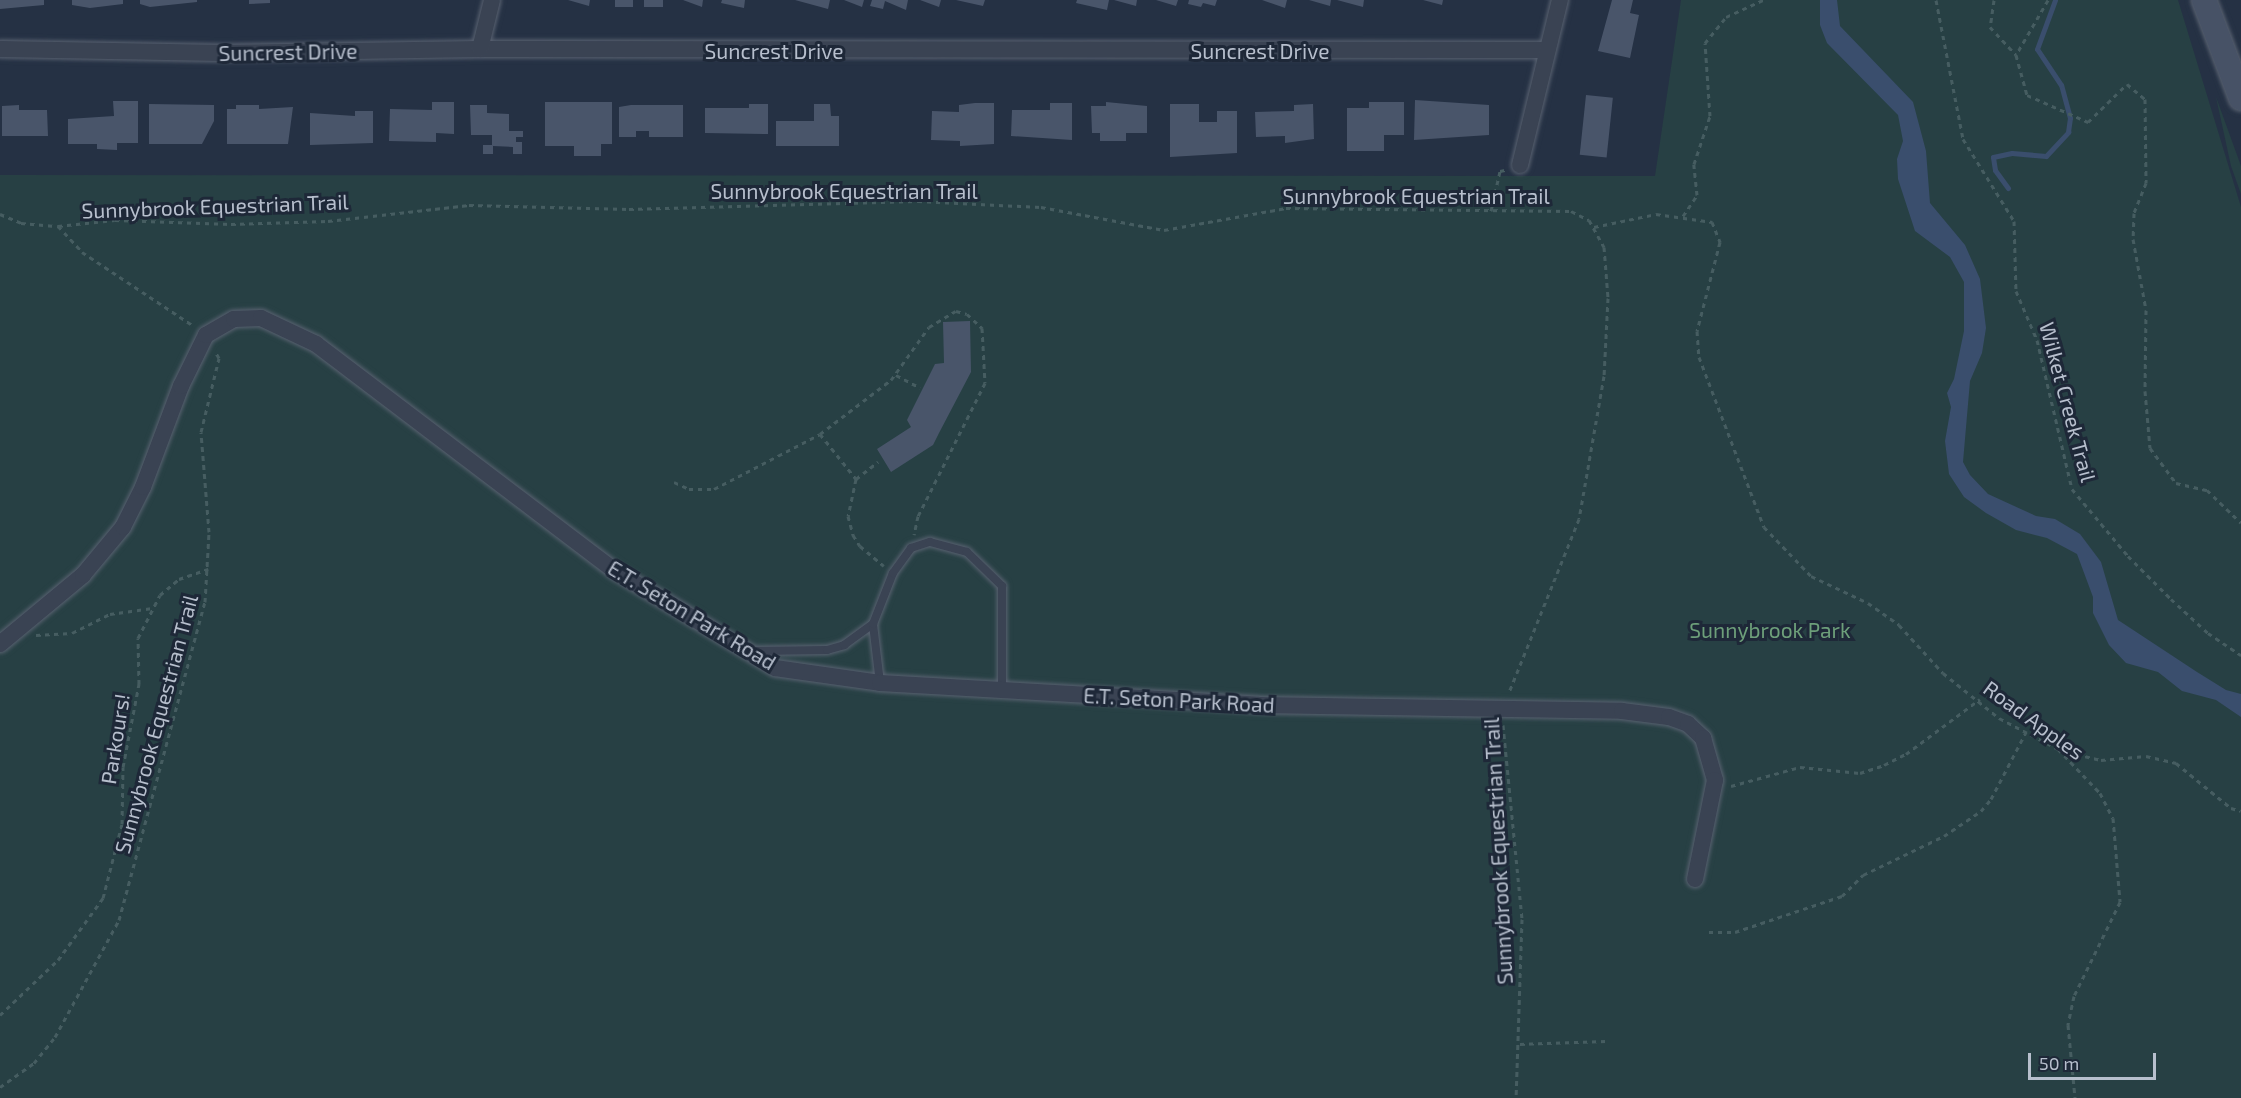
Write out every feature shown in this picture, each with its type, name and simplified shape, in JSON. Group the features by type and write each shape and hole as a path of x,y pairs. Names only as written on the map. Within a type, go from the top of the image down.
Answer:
{"main road":[{"path":"2204,0 2241,98"}],"street":[{"path":"480,49 492,0"},
{"path":"1512,165 1560,0"},
{"name":"Suncrest Drive","path":"0,49 224,53 480,49 1547,50"},
{"name":"E.T. Seton Park Road","path":"206,335 223,323 251,317 293,330 349,367 615,571 775,668 879,683 1258,705 1622,711 1670,717 1688,724 1703,738 1711,757 1715,784 1695,879"},
{"path":"5,640 84,575 123,527 143,487 181,386 206,335"}],"lane":[{"path":"879,683 873,624 893,573 911,549 930,542 950,545 980,561 1002,586 1005,604 1002,689"},
{"path":"748,651 827,650 844,645 873,624"}],"path":[{"path":"1683,216 1697,195 1694,164 1710,116 1705,43 1726,17 1747,11 1763,0"},
{"name":"Wilket Creek Trail","path":"1936,0 1963,139 2014,221 2016,291 2037,340 2072,489 2128,556 2171,599 2208,633 2241,655"},
{"path":"1994,0 1990,27 2016,55 2027,95 2088,122 2127,84 2145,99 2146,183 2134,213 2133,239 2146,310 2145,391 2150,448 2176,483 2207,490 2241,523"},
{"path":"2016,55 2048,0"},
{"path":"1491,211 1512,165"},
{"name":"Sunnybrook Equestrian Trail","path":"0,214 21,223 57,226 116,220 231,224 328,221 469,205 629,208 918,201 1041,207 1164,230 1286,208 1571,211 1583,215 1594,227 1606,257 1608,334 1585,495 1569,551 1517,666 1504,710 1505,775 1522,919 1520,1044 1516,1098"},
{"name":"Road Apples","path":"1594,227 1656,214 1683,216 1712,222 1720,242 1697,331 1699,357 1764,527 1811,576 1868,603 1891,620 1942,673 1980,699 2000,718 2058,749 2100,793 2113,818 2119,867 2120,902 2074,996 2068,1025 2075,1098"},
{"name":"Sunnybrook Equestrian Trail","path":"0,1088 34,1063 55,1037 119,920 202,619 208,569 201,432 219,358 206,335 180,314 82,252 57,226"},
{"path":"674,482 689,489 714,489 820,434 896,375 929,327 945,315 956,311 967,314 982,328 985,383 918,516 911,549"},
{"path":"896,375 920,388"},
{"path":"820,434 856,479"},
{"path":"878,462 856,479 848,516 853,535 860,546 893,573"},
{"name":"Parkours!","path":"0,1015 58,960 103,898 122,824 123,767 139,684 138,638 160,595 179,579 208,569"},
{"path":"5,640 72,633 110,614 153,608"},
{"path":"1715,784 1735,787 1800,767 1860,773 1906,754 1980,699"},
{"path":"1709,932 1735,932 1842,896 1863,875 1944,836 1981,811 1991,799 2026,732"},
{"path":"2058,749 2101,760 2146,756 2176,763 2231,808 2241,811"},
{"path":"1520,1044 1606,1041"}],"green space":[{"name":"Sunnybrook Park","path":"1681,0 2178,0 2241,207 2241,1098 0,1098 0,175 1655,176"},
{"path":"2216,97 2241,166 2241,194 2231,166"}],"water":[{"path":"1820,0 1837,0 1840,26 1913,102 1926,151 1930,203 1965,245 1980,279 1986,328 1982,353 1970,381 1963,462 1970,475 1988,494 2036,516 2055,519 2080,534 2101,562 2118,620 2226,690 2241,694 2241,717 2216,700 2182,691 2158,672 2126,663 2109,645 2093,613 2093,597 2077,554 2047,538 2016,530 1986,513 1964,497 1949,474 1945,441 1951,407 1947,393 1954,379 1964,331 1964,282 1950,257 1915,231 1898,179 1897,159 1903,141 1898,115 1827,43 1820,25"}],"building":[{"path":"0,0 44,0 44,5 0,9"},
{"path":"72,0 123,0 123,4 90,8 72,5"},
{"path":"140,0 197,0 197,2 150,7 140,4"},
{"path":"249,0 270,0 270,3 249,4"},
{"path":"568,0 590,0 589,6"},
{"path":"615,0 633,0 633,7 615,7"},
{"path":"644,0 663,0 663,7 644,7"},
{"path":"683,0 703,0 702,7"},
{"path":"722,0 745,0 744,8 721,3"},
{"path":"795,0 830,0 828,9"},
{"path":"844,0 864,0 862,7"},
{"path":"872,0 908,0 906,10 885,1 883,9 870,6"},
{"path":"920,0 941,0 939,7"},
{"path":"956,0 985,0 983,6"},
{"path":"1077,0 1109,0 1107,10 1076,3"},
{"path":"1114,0 1137,0 1136,6"},
{"path":"1156,0 1178,0 1176,6"},
{"path":"1189,0 1217,0 1215,6 1203,3 1201,7 1188,4"},
{"path":"1262,0 1287,0 1285,8"},
{"path":"1309,0 1331,0 1330,6"},
{"path":"1337,0 1364,0 1363,7"},
{"path":"1423,0 1443,0 1442,5"},
{"path":"1612,0 1633,0 1630,13 1639,15 1630,58 1598,51"},
{"path":"1586,95 1613,98 1607,157 1580,155"},
{"path":"1415,100 1489,105 1489,135 1414,140"},
{"path":"113,101 138,101 138,143 117,143 117,150 97,149 97,144 68,144 68,119 114,116"},
{"path":"432,102 454,102 454,134 436,133 436,142 389,141 390,109 432,110"},
{"path":"545,102 612,102 612,144 601,144 601,156 574,156 574,146 545,146"},
{"path":"1106,102 1147,106 1147,133 1126,133 1126,141 1100,141 1100,133 1092,133 1091,106 1106,106"},
{"path":"1369,102 1404,102 1404,135 1384,135 1384,151 1347,151 1347,108 1369,108"},
{"path":"994,103 994,144 960,146 960,141 931,140 932,111 959,112 959,105"},
{"path":"1050,103 1072,103 1072,140 1011,136 1012,110 1050,110"},
{"path":"149,104 214,105 214,121 202,144 149,144"},
{"path":"749,104 768,104 768,134 705,133 705,108 749,108"},
{"path":"814,104 830,104 831,116 839,116 839,146 776,146 776,121 814,121"},
{"path":"1170,104 1199,104 1199,122 1217,122 1217,111 1237,111 1237,153 1170,157"},
{"path":"1313,104 1314,139 1285,143 1285,136 1256,137 1255,112 1294,111 1294,105"},
{"path":"19,105 19,110 47,110 48,136 2,136 2,106"},
{"path":"236,105 259,105 259,109 293,107 288,144 227,144 227,109 236,109"},
{"path":"470,105 487,105 487,113 509,114 509,131 523,131 523,137 516,137 516,142 522,142 522,154 513,154 513,147 493,146 493,154 483,154 483,145 492,145 492,135 471,135"},
{"path":"683,105 683,137 649,137 649,131 636,131 636,137 619,137 619,107"},
{"path":"355,111 373,111 373,143 310,145 310,113 355,116"},
{"path":"970,321 971,372 933,445 891,472 877,449 911,427 907,420 935,364 944,363 943,322"}],"waterway":[{"path":"2008,188 1995,170 1993,157 2012,153 2046,156 2068,132 2070,118 2061,85 2037,49 2055,0"}]}
